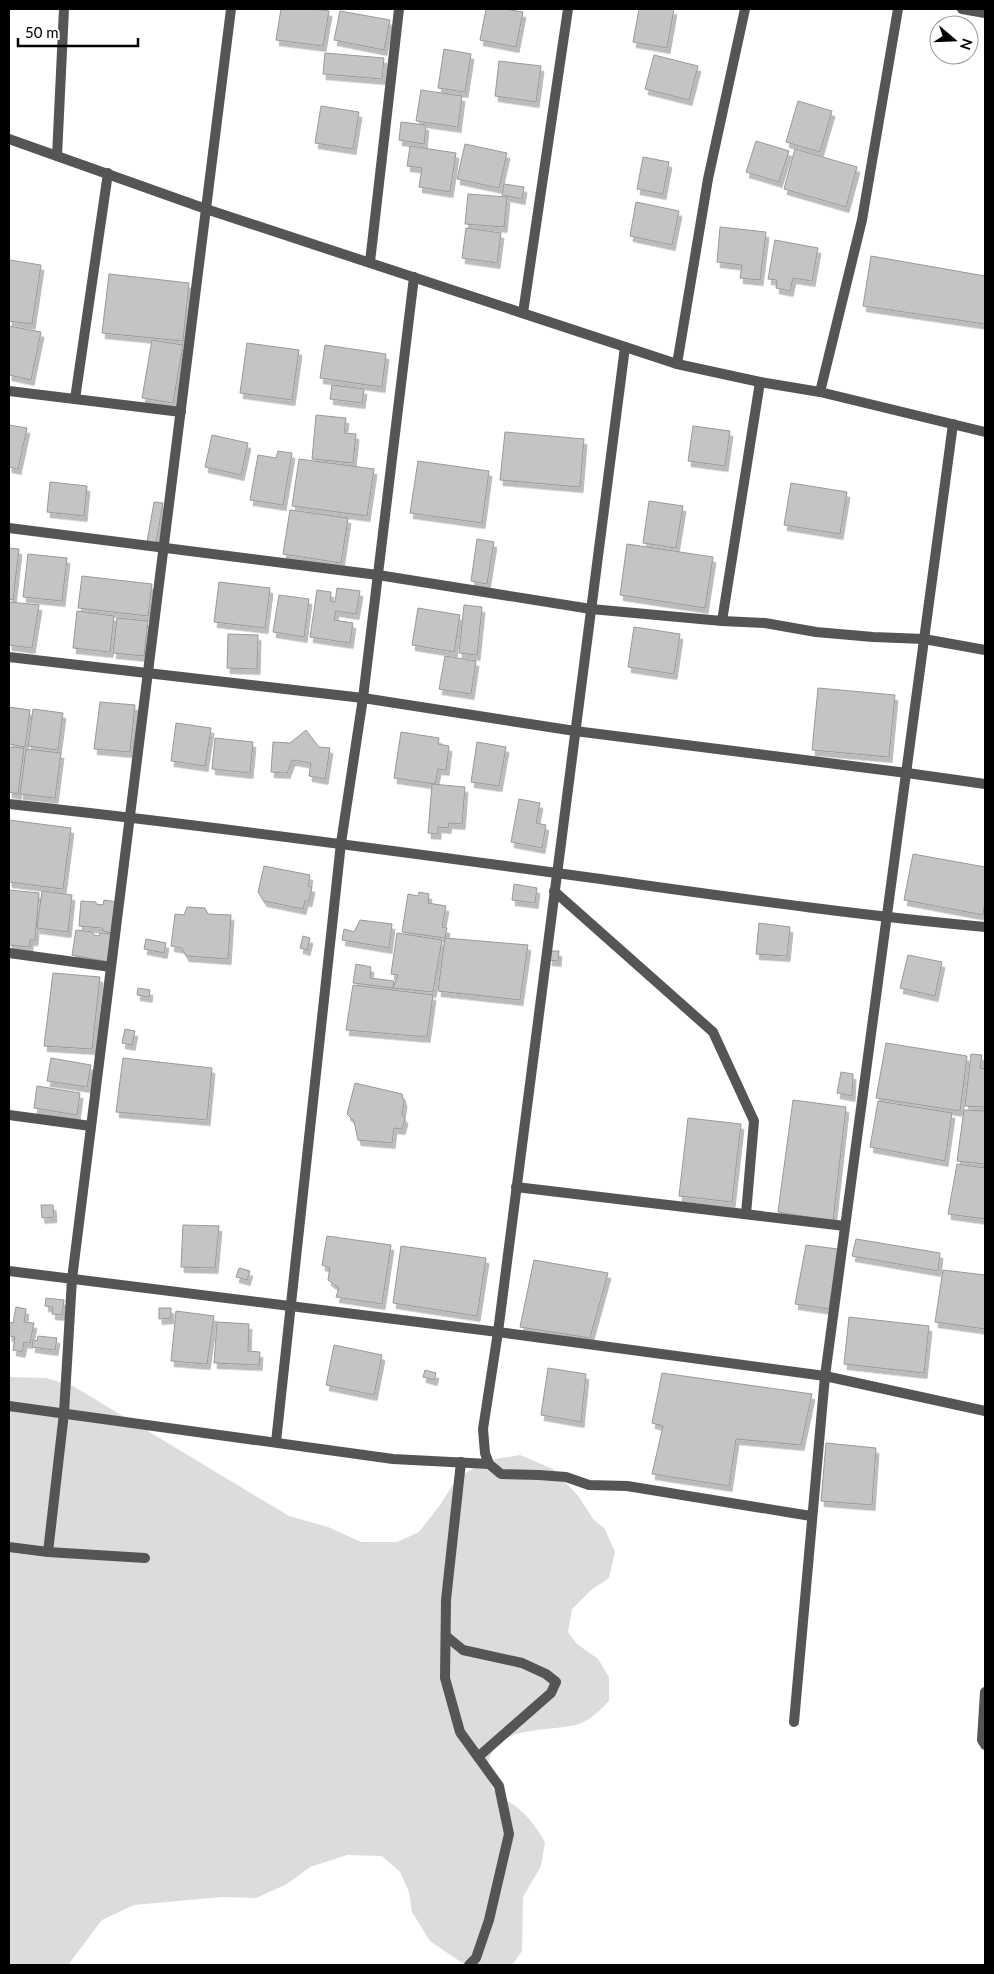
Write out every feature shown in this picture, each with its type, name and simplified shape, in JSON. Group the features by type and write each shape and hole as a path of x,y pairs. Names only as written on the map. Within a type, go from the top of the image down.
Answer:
{"street":[{"path":"57,156 64,9"},
{"path":"48,1552 64,1412 72,1279 231,9"},
{"path":"370,262 399,9"},
{"path":"523,313 568,9"},
{"path":"677,364 708,178 745,9"},
{"path":"820,392 862,220 898,9"},
{"path":"962,9 985,13"},
{"path":"9,139 206,208 677,364 760,382 820,392 985,432"},
{"path":"75,399 108,174"},
{"path":"276,1442 341,843 363,698 414,276"},
{"path":"625,347 484,1429 485,1454 489,1464 501,1474 539,1474 566,1477 589,1485 626,1486 811,1516"},
{"path":"722,621 760,382"},
{"path":"9,391 181,412"},
{"path":"794,1722 825,1376 953,424"},
{"path":"9,528 378,575 591,609 765,624 816,632 924,639 985,650"},
{"path":"9,656 363,698 575,731 907,772 985,784"},
{"path":"9,804 341,843 887,918 985,927"},
{"path":"554,892 713,1032 754,1121 746,1214"},
{"path":"9,953 111,967"},
{"path":"9,1115 92,1126"},
{"path":"516,1187 845,1226"},
{"path":"9,1271 498,1332 825,1376 985,1412"},
{"path":"9,1406 393,1458 489,1464"},
{"path":"461,1462 446,1600 445,1678 460,1732 499,1786 509,1834 489,1920 476,1958 469,1965"},
{"path":"9,1548 145,1558"},
{"path":"446,1636 463,1650 522,1663 546,1674 556,1682 551,1693 478,1757"},
{"path":"985,1692 982,1740 985,1745"}],"shaded area":[{"path":"9,1377 46,1378 73,1386 289,1516 328,1527 361,1542 397,1542 419,1532 440,1505 458,1477 489,1460 520,1455 553,1469 579,1497 593,1519 605,1529 615,1552 609,1578 591,1590 572,1609 568,1632 577,1644 598,1659 609,1677 609,1701 596,1714 579,1724 524,1732 511,1736 500,1743 492,1752 488,1769 494,1789 500,1796 527,1816 545,1842 541,1866 523,1897 522,1951 512,1965 465,1965 430,1941 412,1912 409,1892 400,1872 382,1856 347,1855 310,1867 287,1884 256,1898 222,1897 134,1905 102,1920 68,1965 9,1965"}],"building":[{"path":"281,9 329,11 323,46 276,40"},
{"path":"486,9 505,9 523,12 516,47 480,40"},
{"path":"639,9 674,9 667,48 633,42"},
{"path":"340,11 390,20 384,50 334,40"},
{"path":"444,49 471,54 465,92 438,88"},
{"path":"325,53 384,58 382,79 323,74"},
{"path":"654,55 698,66 689,100 645,89"},
{"path":"499,61 541,66 536,102 495,96"},
{"path":"421,90 462,96 458,127 416,121"},
{"path":"798,101 832,111 820,152 786,142"},
{"path":"321,106 359,112 353,149 315,143"},
{"path":"401,122 426,125 424,144 399,140"},
{"path":"756,141 789,151 779,182 746,172"},
{"path":"465,144 507,153 499,188 457,179"},
{"path":"410,146 456,153 450,192 419,187 422,168 407,166"},
{"path":"795,149 857,167 846,207 784,189"},
{"path":"643,157 669,162 663,194 637,189"},
{"path":"504,184 524,187 522,199 502,195"},
{"path":"468,194 507,197 504,227 465,224"},
{"path":"636,202 679,211 672,245 630,236"},
{"path":"720,227 766,232 760,280 740,278 742,265 717,262"},
{"path":"466,228 501,233 497,263 462,258"},
{"path":"775,240 818,248 812,281 793,278 790,291 776,288 777,280 768,279"},
{"path":"871,256 985,276 985,324 863,306"},
{"path":"9,260 41,265 32,324 9,321"},
{"path":"109,274 189,283 183,341 102,333"},
{"path":"9,326 41,332 31,380 9,375"},
{"path":"152,340 183,345 173,403 142,398"},
{"path":"247,343 299,350 292,400 240,393"},
{"path":"325,345 386,354 382,387 320,378"},
{"path":"332,385 364,389 362,403 330,399"},
{"path":"316,415 346,418 344,433 356,434 353,463 312,459"},
{"path":"9,425 27,428 18,469 9,467"},
{"path":"693,426 730,431 725,466 688,461"},
{"path":"505,432 584,439 580,487 500,480"},
{"path":"212,435 248,443 241,475 205,467"},
{"path":"278,451 292,453 283,505 250,500 258,455 276,458"},
{"path":"299,459 374,469 367,516 292,506"},
{"path":"418,461 489,471 482,523 410,513"},
{"path":"50,482 87,486 84,516 47,512"},
{"path":"791,483 847,492 840,534 784,525"},
{"path":"649,501 683,506 676,548 643,543"},
{"path":"154,502 163,503 156,543 147,542"},
{"path":"290,510 348,518 341,563 283,554"},
{"path":"477,539 494,542 487,584 471,581"},
{"path":"627,544 713,557 705,608 620,595"},
{"path":"9,548 19,549 13,600 9,599"},
{"path":"28,554 67,558 62,601 23,597"},
{"path":"82,576 152,584 148,616 78,608"},
{"path":"219,582 270,588 265,628 214,622"},
{"path":"337,588 360,591 356,614 336,611 334,620 353,623 350,643 310,637 317,590 331,592 330,601 335,602"},
{"path":"279,595 309,599 304,637 273,632"},
{"path":"9,602 39,605 32,648 9,645"},
{"path":"464,605 482,607 477,655 459,653"},
{"path":"418,608 460,615 454,652 412,645"},
{"path":"77,611 114,616 110,652 73,648"},
{"path":"117,618 148,621 144,656 113,653"},
{"path":"634,627 680,634 674,674 628,667"},
{"path":"228,634 258,635 257,669 227,668"},
{"path":"445,656 476,661 471,694 439,689"},
{"path":"818,688 895,695 889,757 812,750"},
{"path":"100,702 135,705 130,752 94,749"},
{"path":"9,707 30,710 25,747 9,744"},
{"path":"33,709 63,713 58,750 28,746"},
{"path":"176,723 211,728 205,766 171,761"},
{"path":"306,730 319,747 330,748 325,779 309,776 311,763 292,760 287,773 271,772 273,742 290,743"},
{"path":"401,732 439,738 438,744 449,746 446,770 438,769 435,784 394,778"},
{"path":"215,738 253,742 250,773 212,769"},
{"path":"477,742 506,747 499,786 471,782"},
{"path":"9,747 24,748 18,794 9,792"},
{"path":"26,749 61,753 55,798 20,794"},
{"path":"432,784 465,787 462,824 449,823 448,828 438,827 438,834 428,833"},
{"path":"519,799 540,803 536,823 546,825 542,848 511,842"},
{"path":"9,820 71,828 63,889 9,882"},
{"path":"913,854 985,867 983,915 904,900"},
{"path":"264,866 310,875 308,886 312,887 309,901 305,901 303,909 264,901 258,892"},
{"path":"514,884 537,888 535,903 512,900"},
{"path":"9,890 39,893 35,940 30,940 30,947 9,945"},
{"path":"42,891 72,895 68,932 37,928"},
{"path":"419,892 429,894 428,903 446,906 442,927 447,928 445,938 402,932 408,894 418,896"},
{"path":"104,900 117,902 112,933 103,931 102,928 79,926 81,901 96,902 96,904 103,905"},
{"path":"187,907 205,908 208,914 231,915 228,959 186,956 182,948 171,946 175,914 184,915"},
{"path":"360,920 392,924 389,948 342,940 344,929 354,932"},
{"path":"759,923 790,927 787,956 756,954"},
{"path":"76,930 92,932 94,935 99,936 100,933 111,934 109,962 72,955"},
{"path":"397,933 442,940 433,992 393,988 398,975 391,974"},
{"path":"303,936 310,938 307,950 300,948"},
{"path":"445,938 528,945 520,1000 438,991"},
{"path":"146,939 166,943 164,953 144,949"},
{"path":"550,951 559,951 558,961 549,960"},
{"path":"908,955 942,962 935,996 900,988"},
{"path":"356,964 371,967 370,978 394,981 393,988 353,983"},
{"path":"53,973 100,977 92,1049 44,1046"},
{"path":"353,985 433,995 427,1037 346,1030"},
{"path":"138,988 150,990 149,997 137,995"},
{"path":"125,1029 135,1031 132,1045 122,1043"},
{"path":"886,1043 967,1056 960,1111 876,1098"},
{"path":"971,1054 982,1055 980,1068 985,1069 985,1107 965,1106"},
{"path":"51,1058 91,1065 87,1087 47,1081"},
{"path":"123,1058 212,1068 207,1120 116,1112"},
{"path":"841,1072 853,1074 852,1096 837,1093"},
{"path":"355,1083 402,1094 404,1102 402,1114 405,1119 402,1129 394,1128 392,1143 358,1140 354,1121 347,1114"},
{"path":"37,1086 80,1093 77,1115 34,1108"},
{"path":"793,1100 846,1107 833,1221 778,1212"},
{"path":"878,1101 952,1113 945,1161 870,1147"},
{"path":"964,1110 985,1111 985,1164 957,1161"},
{"path":"688,1118 741,1124 732,1202 679,1196"},
{"path":"957,1164 985,1168 985,1219 948,1214"},
{"path":"41,1205 53,1205 54,1217 42,1218"},
{"path":"183,1225 219,1226 215,1268 181,1267"},
{"path":"327,1236 391,1245 382,1304 336,1297 339,1288 328,1280 330,1268 322,1265"},
{"path":"856,1239 940,1253 938,1271 852,1256"},
{"path":"806,1245 838,1249 829,1309 795,1304"},
{"path":"401,1246 486,1258 477,1316 393,1303"},
{"path":"534,1260 608,1273 590,1338 520,1327"},
{"path":"239,1268 250,1271 247,1280 236,1277"},
{"path":"943,1270 985,1275 985,1329 935,1322"},
{"path":"46,1298 64,1300 62,1315 52,1314 53,1307 45,1306"},
{"path":"16,1307 26,1309 24,1322 34,1323 30,1343 24,1342 22,1352 13,1350 15,1337 9,1336 9,1322 13,1323"},
{"path":"159,1308 171,1308 171,1318 159,1319"},
{"path":"176,1311 214,1316 207,1364 171,1361"},
{"path":"849,1317 929,1326 924,1373 844,1364"},
{"path":"217,1322 249,1324 248,1351 260,1352 259,1365 214,1363"},
{"path":"38,1336 57,1338 55,1350 32,1347 33,1340 37,1341"},
{"path":"334,1345 382,1355 374,1395 326,1385"},
{"path":"548,1368 586,1374 581,1422 541,1415"},
{"path":"425,1370 436,1373 434,1380 423,1377"},
{"path":"662,1373 812,1394 801,1445 736,1439 729,1486 652,1474 663,1426 652,1423"},
{"path":"826,1443 876,1448 872,1505 821,1501"}]}
